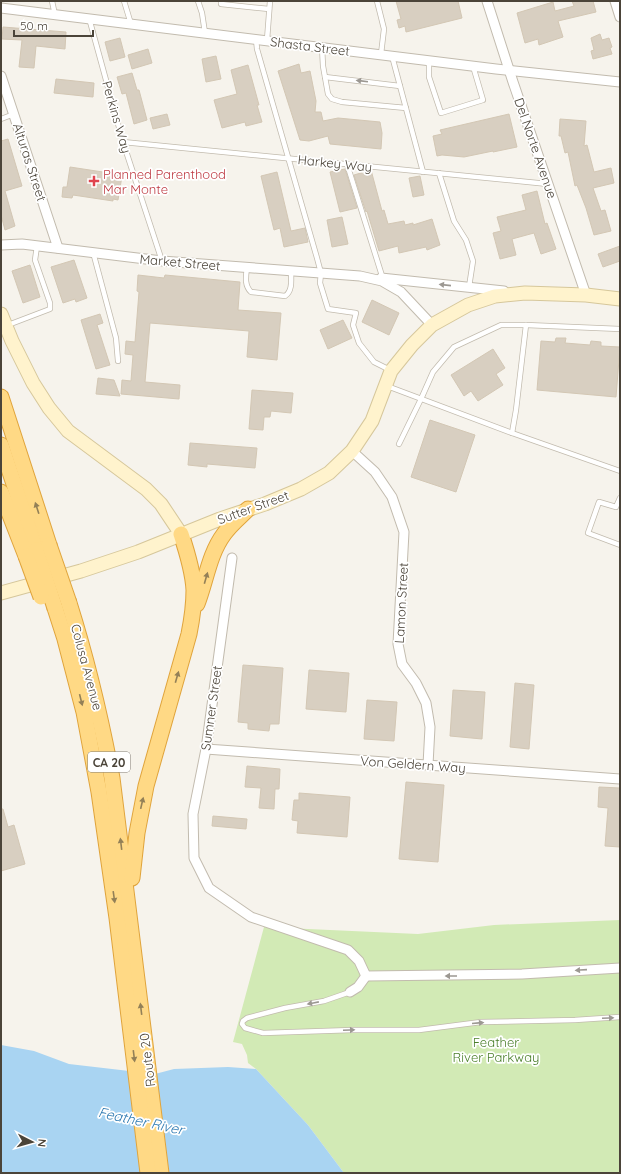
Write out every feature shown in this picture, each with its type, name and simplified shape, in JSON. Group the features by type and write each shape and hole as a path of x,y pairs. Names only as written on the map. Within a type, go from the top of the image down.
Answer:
{"highway":[{"name":"Colusa Avenue","path":"1,397 37,550"},
{"name":"Colusa Avenue","path":"1,445 57,608 76,681 90,740 127,947"},
{"path":"1,492 6,512 37,550"},
{"path":"193,615 202,593 209,566 219,542 231,525 248,509"},
{"path":"131,925 134,856 141,809 193,615 194,590 189,559 181,534"},
{"name":"Colusa Avenue","path":"57,608 89,674 105,743 119,826 131,925 127,947"},
{"name":"Route 20","path":"127,947 148,1173"},
{"name":"Route 20","path":"127,947 161,1173"}],"main road":[{"name":"Market Street","path":"432,325 468,305 496,296 525,293 586,295 620,299"},
{"path":"3,320 33,383 49,408 68,431 132,478 151,494 161,504 181,534"},
{"name":"Sutter Street","path":"1,593 88,569 138,552 181,534 265,504 301,489 329,473 352,451 372,421 391,371 412,345 432,325"}],"street":[{"name":"Del Norte Avenue","path":"487,1 586,295"},
{"path":"615,1 620,17"},
{"name":"Shasta Street","path":"1,8 473,66 620,82"},
{"name":"Alturas Street","path":"1,76 5,100 14,114 58,248"},
{"name":"Market Street","path":"1,245 22,244 162,261 360,276 383,280 525,293"},
{"name":"Market Street","path":"383,280 401,292 432,325"},
{"name":"Lamon Street","path":"352,451 375,472 392,497 404,532 398,644 402,664 416,683 426,703 430,727 428,765"},
{"name":"Sumner Street","path":"232,558 206,749 193,814 194,858 209,888 251,917 348,950 359,961 366,976"},
{"name":"Von Geldern Way","path":"206,749 620,779"},
{"path":"350,992 358,987 366,976 522,974 620,968"}],"lane":[{"path":"52,1 55,14"},
{"path":"124,1 131,24"},
{"path":"198,1 202,13 204,33"},
{"path":"221,1 221,4 269,9"},
{"path":"266,40 270,1"},
{"path":"378,1 384,29 381,54"},
{"name":"Perkins Way","path":"89,18 123,142 162,261"},
{"path":"256,39 257,49 321,273 320,283 328,309 356,313 353,325 359,343 374,362 391,371"},
{"path":"322,47 328,94 332,99 342,102 406,108"},
{"path":"392,56 423,172"},
{"path":"429,60 429,77 441,114 483,100 473,66"},
{"path":"325,77 400,86"},
{"path":"1,119 14,114"},
{"name":"Harkey Way","path":"123,142 548,184"},
{"path":"347,164 383,280"},
{"path":"439,173 454,221 466,240 473,260 469,287"},
{"path":"3,320 50,309 50,303 35,260 37,246"},
{"path":"93,252 116,338 118,361"},
{"path":"247,268 246,284 250,292 285,296 289,293 290,289 291,271"},
{"path":"399,444 421,399 432,372 454,347 501,325 620,329"},
{"path":"512,433 526,325"},
{"path":"386,386 620,471"},
{"path":"620,498 616,507 599,502 588,533 620,546"},
{"path":"350,992 324,1001 285,1008 246,1018 242,1024 245,1028 263,1033 353,1030 419,1030 481,1022 620,1017"}],"green space":[{"name":"Feather River Parkway","path":"620,920 620,1173 344,1173 308,1125 256,1069 248,1063 247,1055 242,1044 233,1042 264,927 418,934 494,925"}],"water":[{"name":"Feather River","path":"1,1045 34,1051 69,1064 155,1074 174,1069 228,1067 256,1069 308,1125 344,1173 1,1173"}],"building":[{"path":"396,1 458,1 462,18 406,32 405,26 399,28 397,20 401,19"},
{"path":"572,1 593,1 596,12 558,21 563,37 539,45 538,39 525,43 517,13 553,2 555,11 574,6"},
{"path":"3,27 66,32 65,49 36,46 34,68 19,67 22,40 2,39"},
{"path":"600,34 602,40 609,38 612,47 610,48 612,54 593,59 591,51 594,50 591,38"},
{"path":"120,38 125,57 110,61 105,42"},
{"path":"148,49 152,63 132,69 128,55"},
{"path":"216,56 221,79 206,82 202,59"},
{"path":"299,64 301,73 310,71 316,101 315,112 321,112 323,121 338,118 380,122 382,133 381,149 330,144 328,136 309,141 300,140 278,71"},
{"path":"248,65 262,122 246,126 245,122 222,128 214,100 237,94 231,70"},
{"path":"132,73 137,90 139,90 147,120 134,124 126,93 122,94 117,77"},
{"path":"56,79 94,83 93,97 54,93"},
{"path":"167,114 170,125 153,129 150,118"},
{"path":"509,114 517,147 464,157 437,156 433,136 442,134 440,130"},
{"path":"560,119 586,121 584,146 587,145 594,172 611,168 614,183 593,188 601,211 605,210 611,231 594,235 586,208 577,185 575,186 568,152 565,153 561,136 559,136"},
{"path":"8,139 22,186 5,191 15,226 5,230 1,215 1,141"},
{"name":"Planned Parenthood Mar Monte","path":"70,167 122,176 118,200 113,199 113,201 73,195 72,198 62,197 63,187 67,187"},
{"path":"345,169 357,208 340,212 330,172"},
{"path":"371,170 382,211 384,210 388,224 404,221 405,225 413,223 413,225 432,219 440,245 427,250 426,247 399,253 398,246 379,251 354,175"},
{"path":"277,172 291,231 305,228 308,242 284,247 280,228 274,230 261,176"},
{"path":"420,176 424,195 413,197 409,178"},
{"path":"537,191 545,224 547,223 556,249 541,254 534,233 512,239 516,255 500,259 493,233 501,231 497,217 526,210 522,195"},
{"path":"342,217 348,244 332,247 327,220"},
{"path":"620,246 620,261 603,267 598,254"},
{"path":"74,260 87,298 76,302 75,299 63,303 51,267"},
{"path":"30,265 40,297 23,303 12,271"},
{"path":"138,275 164,278 165,275 240,282 238,310 281,313 277,360 247,357 249,331 150,323 145,382 180,385 179,399 121,394 122,380 131,381 133,355 125,354 126,341 135,342 139,292 137,291"},
{"path":"372,300 399,313 389,335 362,322"},
{"path":"100,314 103,323 97,325 110,365 96,369 81,320"},
{"path":"343,320 352,338 328,349 320,330"},
{"path":"556,338 566,338 565,343 590,345 591,341 601,342 601,346 620,347 616,397 537,390 541,341 555,342"},
{"path":"493,349 505,368 496,374 503,385 478,401 471,391 464,396 451,375"},
{"path":"98,378 114,380 120,396 96,394"},
{"path":"252,390 293,393 291,413 271,411 270,417 264,417 263,430 249,429"},
{"path":"430,420 475,435 456,492 411,477"},
{"path":"190,443 257,448 255,468 207,464 207,467 188,465"},
{"path":"243,665 283,668 279,724 270,724 269,731 248,729 248,723 238,722"},
{"path":"309,670 349,673 346,712 306,709"},
{"path":"515,683 534,685 529,749 510,747"},
{"path":"453,690 485,692 482,739 450,736"},
{"path":"367,700 397,702 394,741 364,739"},
{"path":"247,766 280,769 279,789 275,789 274,809 259,808 261,788 245,787"},
{"path":"406,782 444,785 438,862 399,859"},
{"path":"599,787 620,788 620,847 605,846 608,808 598,807"},
{"path":"299,793 350,797 347,837 297,833 298,821 292,820 294,800 299,800"},
{"path":"1,809 3,809 8,827 14,825 25,864 1,871"},
{"path":"213,816 247,819 246,829 212,826"}],"place":[{"name":"Planned Parenthood Mar Monte","path":"94,181"}]}
